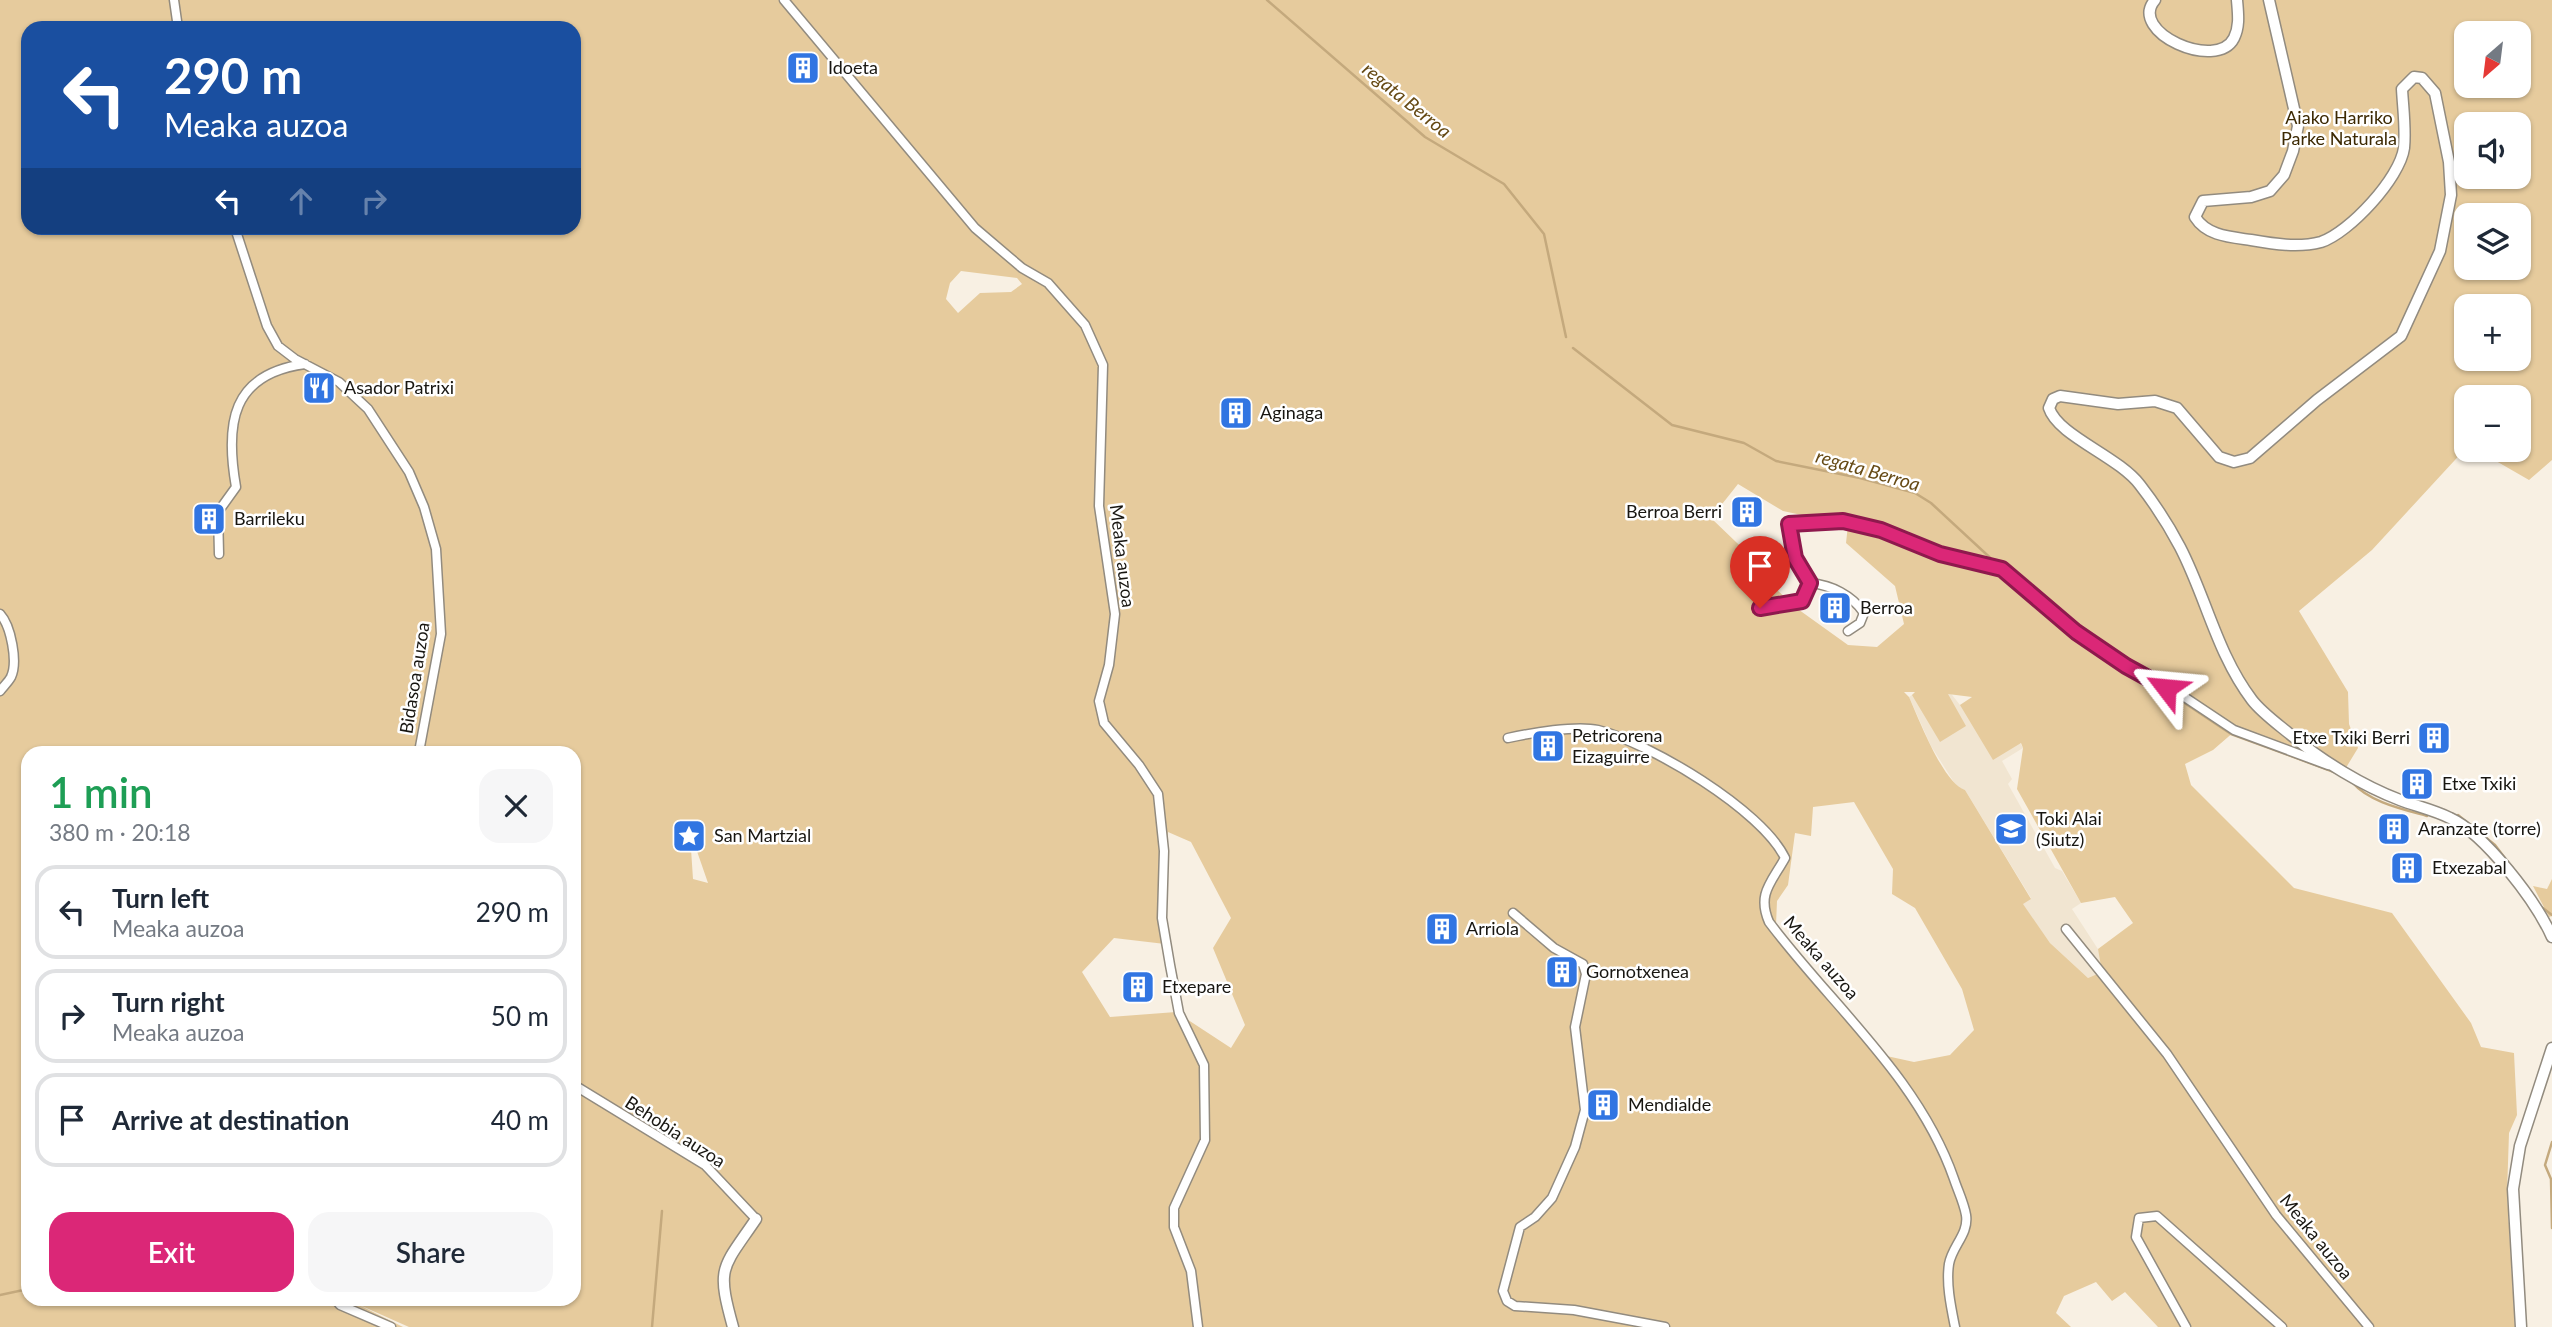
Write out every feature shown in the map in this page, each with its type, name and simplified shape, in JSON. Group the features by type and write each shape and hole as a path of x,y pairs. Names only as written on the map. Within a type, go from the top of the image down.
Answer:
{"street":[{"path":"174,0 177,21"},
{"name":"Meaka auzoa","path":"784,0 975,228 1023,268 1048,283 1085,325 1103,365 1099,506 1115,614 1109,665 1099,701 1104,723 1139,765 1158,794 1164,850 1162,918 1179,1013 1204,1065 1205,1140 1174,1208 1174,1227 1191,1270 1198,1327"},
{"path":"2155,0 2148,12 2149,19 2164,37 2190,48 2208,51 2224,50 2234,40 2239,25 2237,0"},
{"path":"2269,0 2298,126 2293,151 2284,175 2270,191 2251,197 2203,201 2195,216 2201,226 2216,234 2299,245 2323,241 2351,222 2385,187 2404,150 2402,89 2414,77 2422,78 2435,93 2448,162 2451,195 2440,251 2401,336 2317,400 2250,458 2234,462 2219,457 2177,408 2155,401 2118,404 2060,396 2053,399 2049,408 2052,416 2069,433 2108,456 2139,484 2180,547 2221,649 2252,701 2294,738 2344,771 2398,799 2451,818 2474,834 2532,900 2552,937"},
{"name":"Bidasoa auzoa","path":"237,235 267,326 278,346 339,382 368,409 409,472 433,533 441,634 430,707 420,746"},
{"path":"219,554 218,512 236,487 230,450 240,400 251,384 286,367 305,364"},
{"path":"1848,631 1860,622 1864,613 1858,604 1838,590 1810,583 1795,558 1789,524 1843,521 1881,530 1940,554 2002,569 2076,632 2126,666 2183,696 2234,730 2344,771"},
{"path":"1760,608 1802,601 1810,583"},
{"path":"0,614 5,619 14,657 12,676 0,691"},
{"name":"Meaka auzoa","path":"1508,738 1544,732 1596,729 1642,747 1739,804 1779,845 1785,858 1765,892 1763,908 1769,922 1888,1066 1925,1116 1948,1161 1966,1213 1967,1227 1949,1265 1949,1297 1955,1327"},
{"path":"1513,913 1554,948 1583,964 1587,974 1575,1027 1585,1110 1575,1147 1552,1198 1535,1217 1520,1227 1503,1291 1507,1301 1515,1306 1574,1310 1665,1327"},
{"name":"Meaka auzoa","path":"2066,929 2167,1054 2276,1215 2369,1327"},
{"path":"2521,1327 2513,1189 2520,1146 2552,1048"},
{"name":"Behobia auzoa","path":"581,1089 705,1166 756,1219 725,1265 722,1278 733,1327"},
{"path":"2186,1327 2136,1237 2139,1218 2157,1216 2282,1327"},
{"path":"342,1306 391,1327"}],"shaded area":[{"name":"Toki Alai (Siutz)","path":"1938,677 1960,705 1988,689 2023,748 2002,761 2012,779 2008,784 2055,868 2062,871 2081,903 2072,909 2107,963 2102,972 2088,978 2050,943 2022,904 2031,898 1965,790 1957,787 1931,746 1909,697"}],"green space":[{"name":"Aiako Harriko Parke Naturala","path":"0,0 2552,0 2552,460 2529,480 2498,462 2531,462 2531,385 2454,385 2454,461 2372,550 2299,611 2348,692 2349,724 2358,748 2344,771 2235,731 2213,750 2185,764 2191,785 2294,888 2392,913 2471,1023 2481,1047 2514,1053 2517,1115 2509,1133 2507,1193 2515,1327 2158,1327 2125,1292 2112,1301 2096,1282 2064,1296 2056,1313 2071,1327 409,1327 362,1306 581,1306 581,746 21,746 21,1306 361,1306 403,1327 0,1327","holes":["961,271 1017,278 1022,284 1011,292 980,293 958,313 946,299 950,283","1738,484 1783,511 1848,525 1846,543 1895,586 1904,624 1877,647 1848,645 1795,607 1773,586 1761,566 1711,518","1904,692 1915,692 1912,695 1940,742 1966,726 1948,694 1972,697 1960,705 1993,760 2021,743 2023,748 2017,789 2081,903 2115,897 2133,923 2098,949 2102,972 2088,978 2050,943 2023,904 2031,899 1965,790 1948,776 1940,763 1909,697","1854,802 1893,869 1892,894 1915,908 1962,989 1974,1030 1950,1055 1914,1062 1882,1055 1776,925 1777,901 1788,885 1795,833 1811,836 1813,807","1168,832 1191,842 1231,918 1213,948 1245,1025 1231,1048 1176,1012 1110,1017 1082,972 1114,938 1165,944","691,834 708,883 693,879"]},
{"path":"2552,879 2552,916 2549,917 2533,886 2547,889"}],"waterway":[{"name":"regata Berroa","path":"1267,0 1425,137 1504,184 1544,234 1566,337"},
{"name":"regata Berroa","path":"1573,348 1672,425 1744,443 1776,461 1860,478 1915,493 1931,503 1998,565"},
{"name":"regata Berroa","path":"2016,576 2097,639 2155,677"},
{"name":"regata Berroa","path":"2174,696 2231,734 2334,772"},
{"name":"regata Berroa","path":"2352,782 2377,800 2427,816"},
{"path":"2458,815 2495,845 2517,874"},
{"path":"2539,905 2552,915"},
{"path":"2552,1142 2545,1165 2551,1179 2552,1228"},
{"path":"652,1327 662,1211"},
{"path":"0,1295 21,1290"}],"place":[{"name":"Idoeta","path":"803,68"},
{"name":"Asador Patrixi","path":"319,388"},
{"name":"Aginaga","path":"1236,413"},
{"name":"Berroa Berri","path":"1747,512"},
{"name":"Barrileku","path":"209,519"},
{"name":"Berroa","path":"1835,608"},
{"name":"Etxe Txiki Berri","path":"2434,738"},
{"name":"Petricorena Eizaguirre","path":"1548,746"},
{"name":"Etxe Txiki","path":"2417,784"},
{"name":"Toki Alai (Siutz)","path":"2011,829"},
{"name":"Aranzate (torre)","path":"2394,829"},
{"name":"San Martzial","path":"689,836"},
{"name":"Etxezabal","path":"2407,868"},
{"name":"Arriola","path":"1442,929"},
{"name":"Gornotxenea","path":"1562,972"},
{"name":"Etxepare","path":"1138,987"},
{"name":"Mendialde","path":"1603,1105"}],"route":[{"path":"1760,608 1802,601 1809,591 1810,583 1795,558 1789,524 1843,521 1881,530 1940,554 2002,569 2076,632 2126,666 2166,688"}]}
